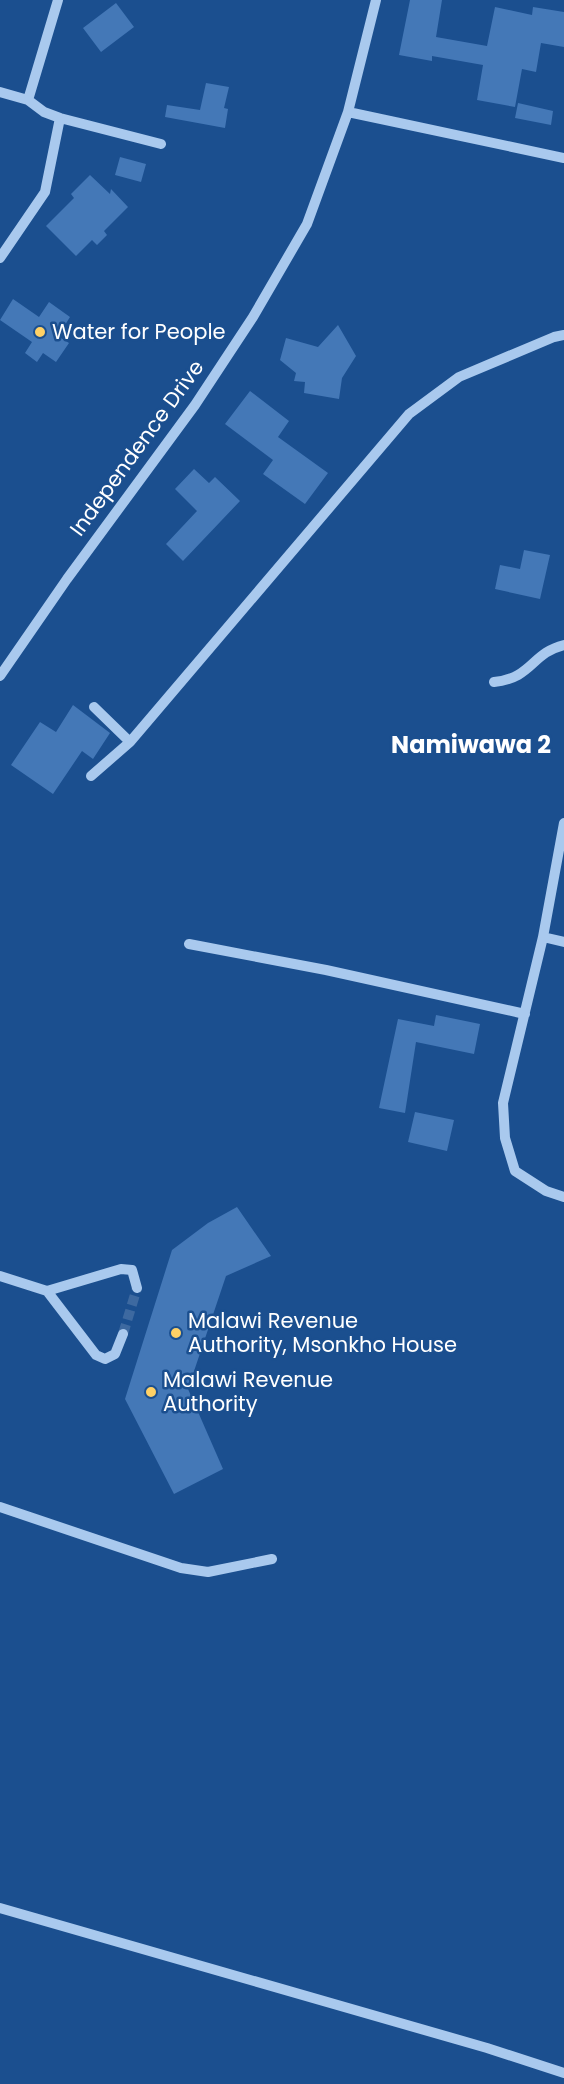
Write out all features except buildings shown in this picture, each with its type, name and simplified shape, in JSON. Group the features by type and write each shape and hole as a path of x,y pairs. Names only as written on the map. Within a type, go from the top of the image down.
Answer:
{"street":[{"path":"28,99 58,0"},
{"name":"Independence Drive","path":"0,676 67,579 195,405 253,318 307,224 348,112 376,0"},
{"path":"0,92 28,99 44,112 60,118 161,144"},
{"path":"348,112 564,158"},
{"path":"0,258 45,192 60,118"},
{"path":"91,776 130,742 409,414 459,377 554,337 564,335"},
{"path":"494,682 509,681 521,675 548,650 564,645"},
{"path":"93,707 130,742"},
{"path":"564,823 543,937 503,1103 505,1138 515,1171 546,1191 564,1197"},
{"path":"543,937 564,942"},
{"path":"189,944 326,970 525,1014"},
{"path":"0,1276 47,1291 122,1269 132,1270 137,1288"},
{"path":"47,1291 96,1355 105,1359 115,1354 123,1334"},
{"path":"0,1506 181,1568 208,1572 273,1559"},
{"path":"0,1908 476,2045 564,2073"}],"tunnel":[{"path":"123,1334 137,1288"}],"place":[{"name":"Water for People","path":"40,332"},
{"name":"Malawi Revenue Authority, Msonkho House","path":"176,1333"},
{"name":"Malawi Revenue Authority","path":"151,1392"}],"district":[{"name":"Namiwawa 2","path":"471,745"}]}
